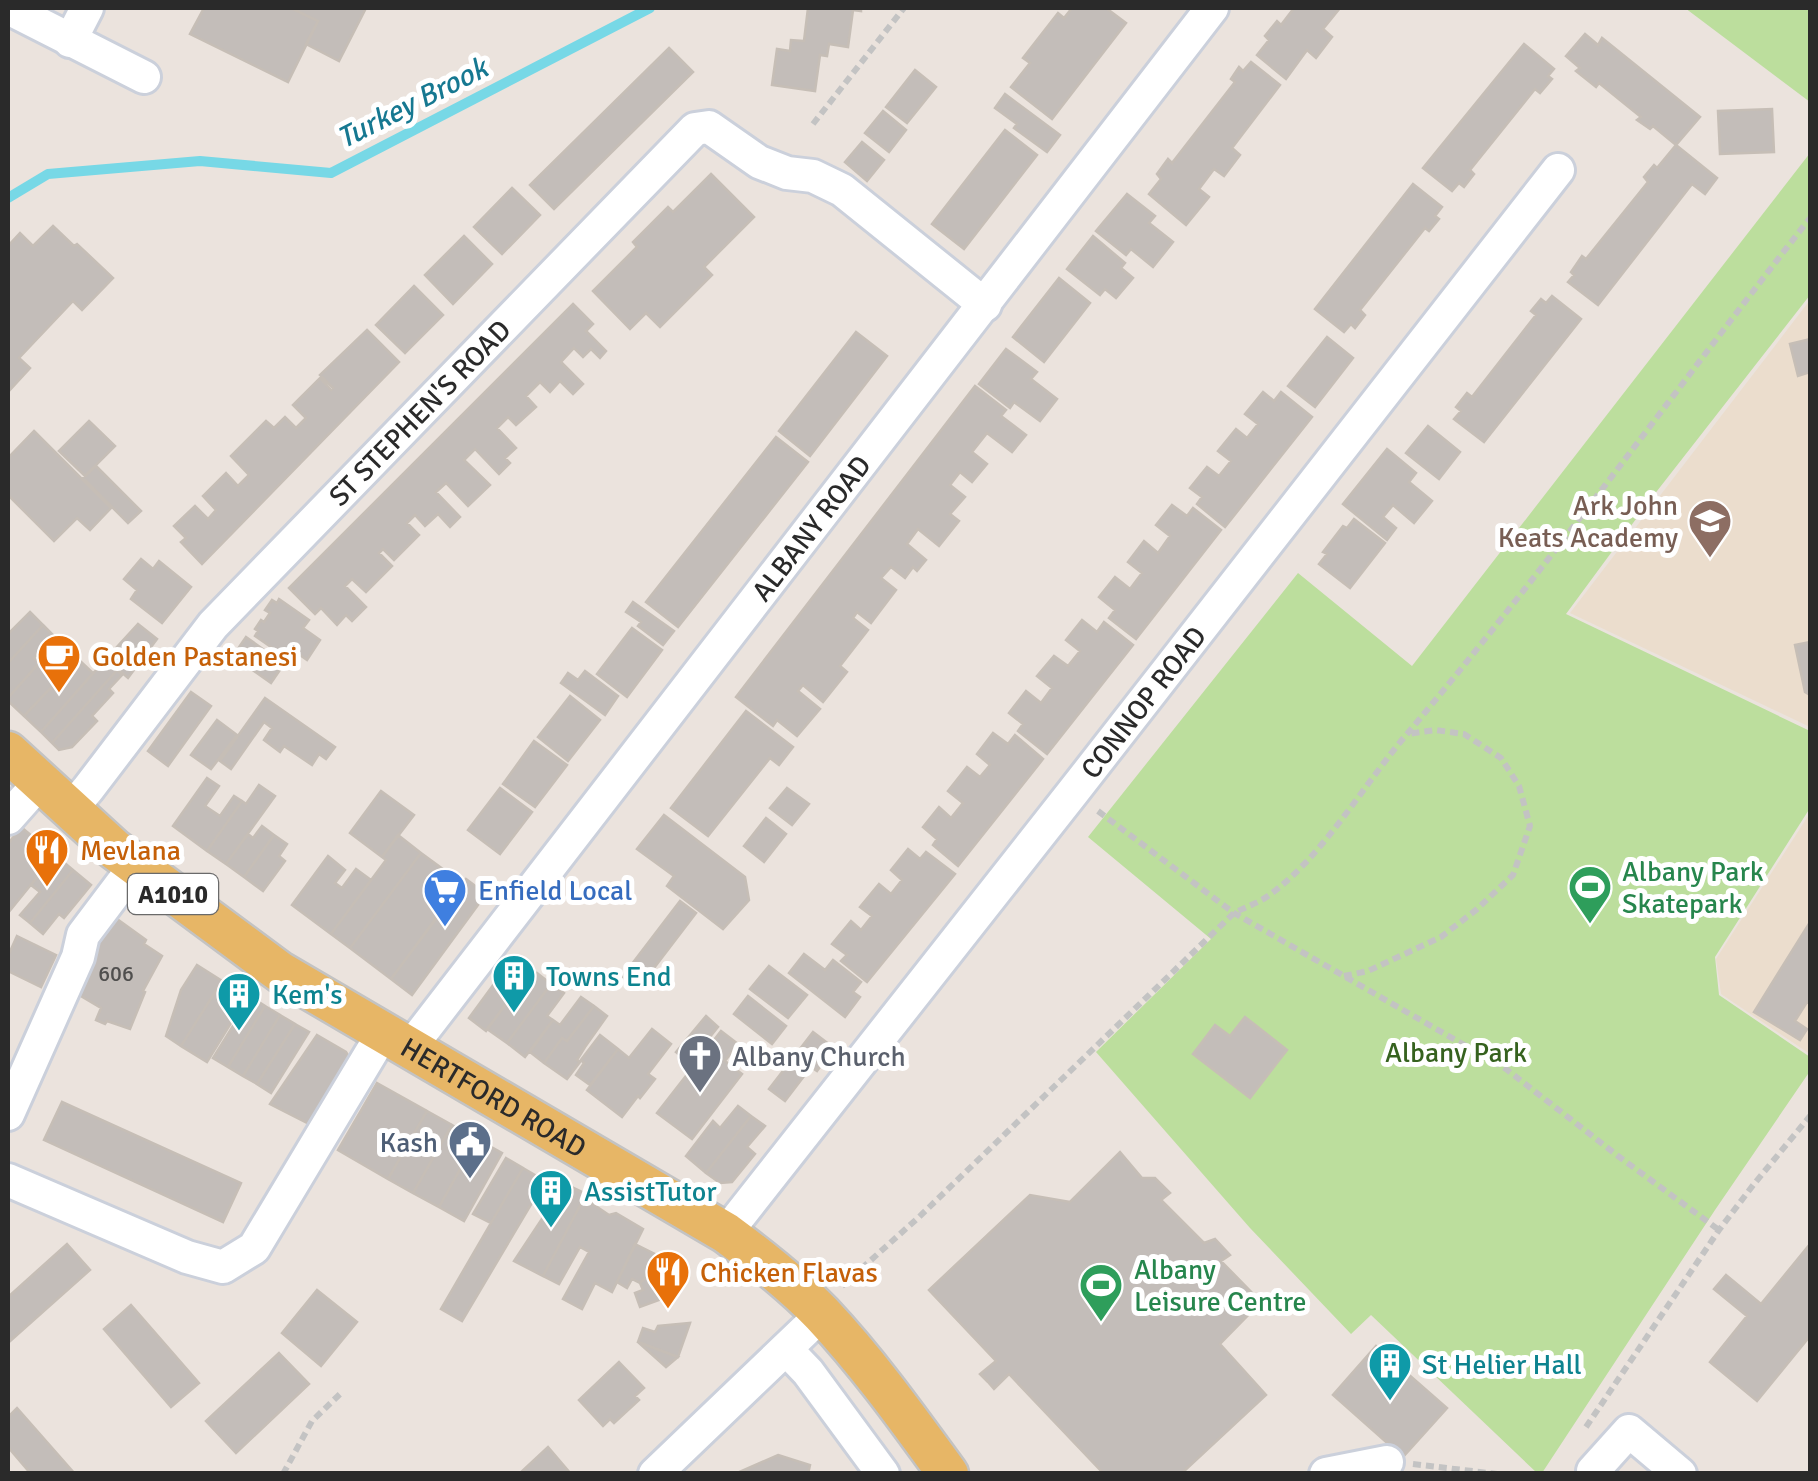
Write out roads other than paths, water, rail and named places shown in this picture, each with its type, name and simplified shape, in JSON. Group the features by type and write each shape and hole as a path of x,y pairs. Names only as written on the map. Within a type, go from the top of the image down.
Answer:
{"main road":[{"name":"HERTFORD ROAD","path":"8,752 135,866 280,972 726,1233 765,1262 831,1301 884,1389 948,1474"}],"street":[{"path":"8,8 144,77"},
{"path":"70,41 86,8"},
{"name":"ALBANY ROAD","path":"8,1180 187,1257 223,1267 254,1248 396,1041 984,305 1212,8"},
{"name":"ST STEPHEN'S ROAD","path":"70,810 212,625 695,129 709,127 760,162 788,174 813,176 842,190 984,305"},
{"name":"CONNOP ROAD","path":"726,1233 1558,170"},
{"path":"8,818 40,782"},
{"path":"8,1114 78,957 83,935 135,866"},
{"path":"654,1474 831,1301"},
{"path":"786,1349 808,1372 883,1474"},
{"path":"1593,1471 1629,1431 1680,1474"},
{"path":"1326,1474 1387,1462"}],"waterway":[{"name":"Turkey Brook","path":"8,198 48,174 200,161 331,173 650,8"}],"place":[{"name":"Ark John Keats Academy","path":"1710,559"},
{"name":"Golden Pastanesi","path":"59,694"},
{"name":"Mevlana","path":"47,888"},
{"name":"Albany Park Skatepark","path":"1590,925"},
{"name":"Enfield Local","path":"445,928"},
{"name":"Towns End","path":"514,1014"},
{"name":"Kem's","path":"239,1032"},
{"name":"Albany Church","path":"700,1094"},
{"name":"Kash","path":"470,1180"},
{"name":"AssistTutor","path":"551,1229"},
{"name":"Chicken Flavas","path":"668,1310"},
{"name":"Albany Leisure Centre","path":"1101,1323"},
{"name":"St Helier Hall","path":"1390,1402"}],"park label":[{"name":"Albany Park","path":"1456,1052"}]}
